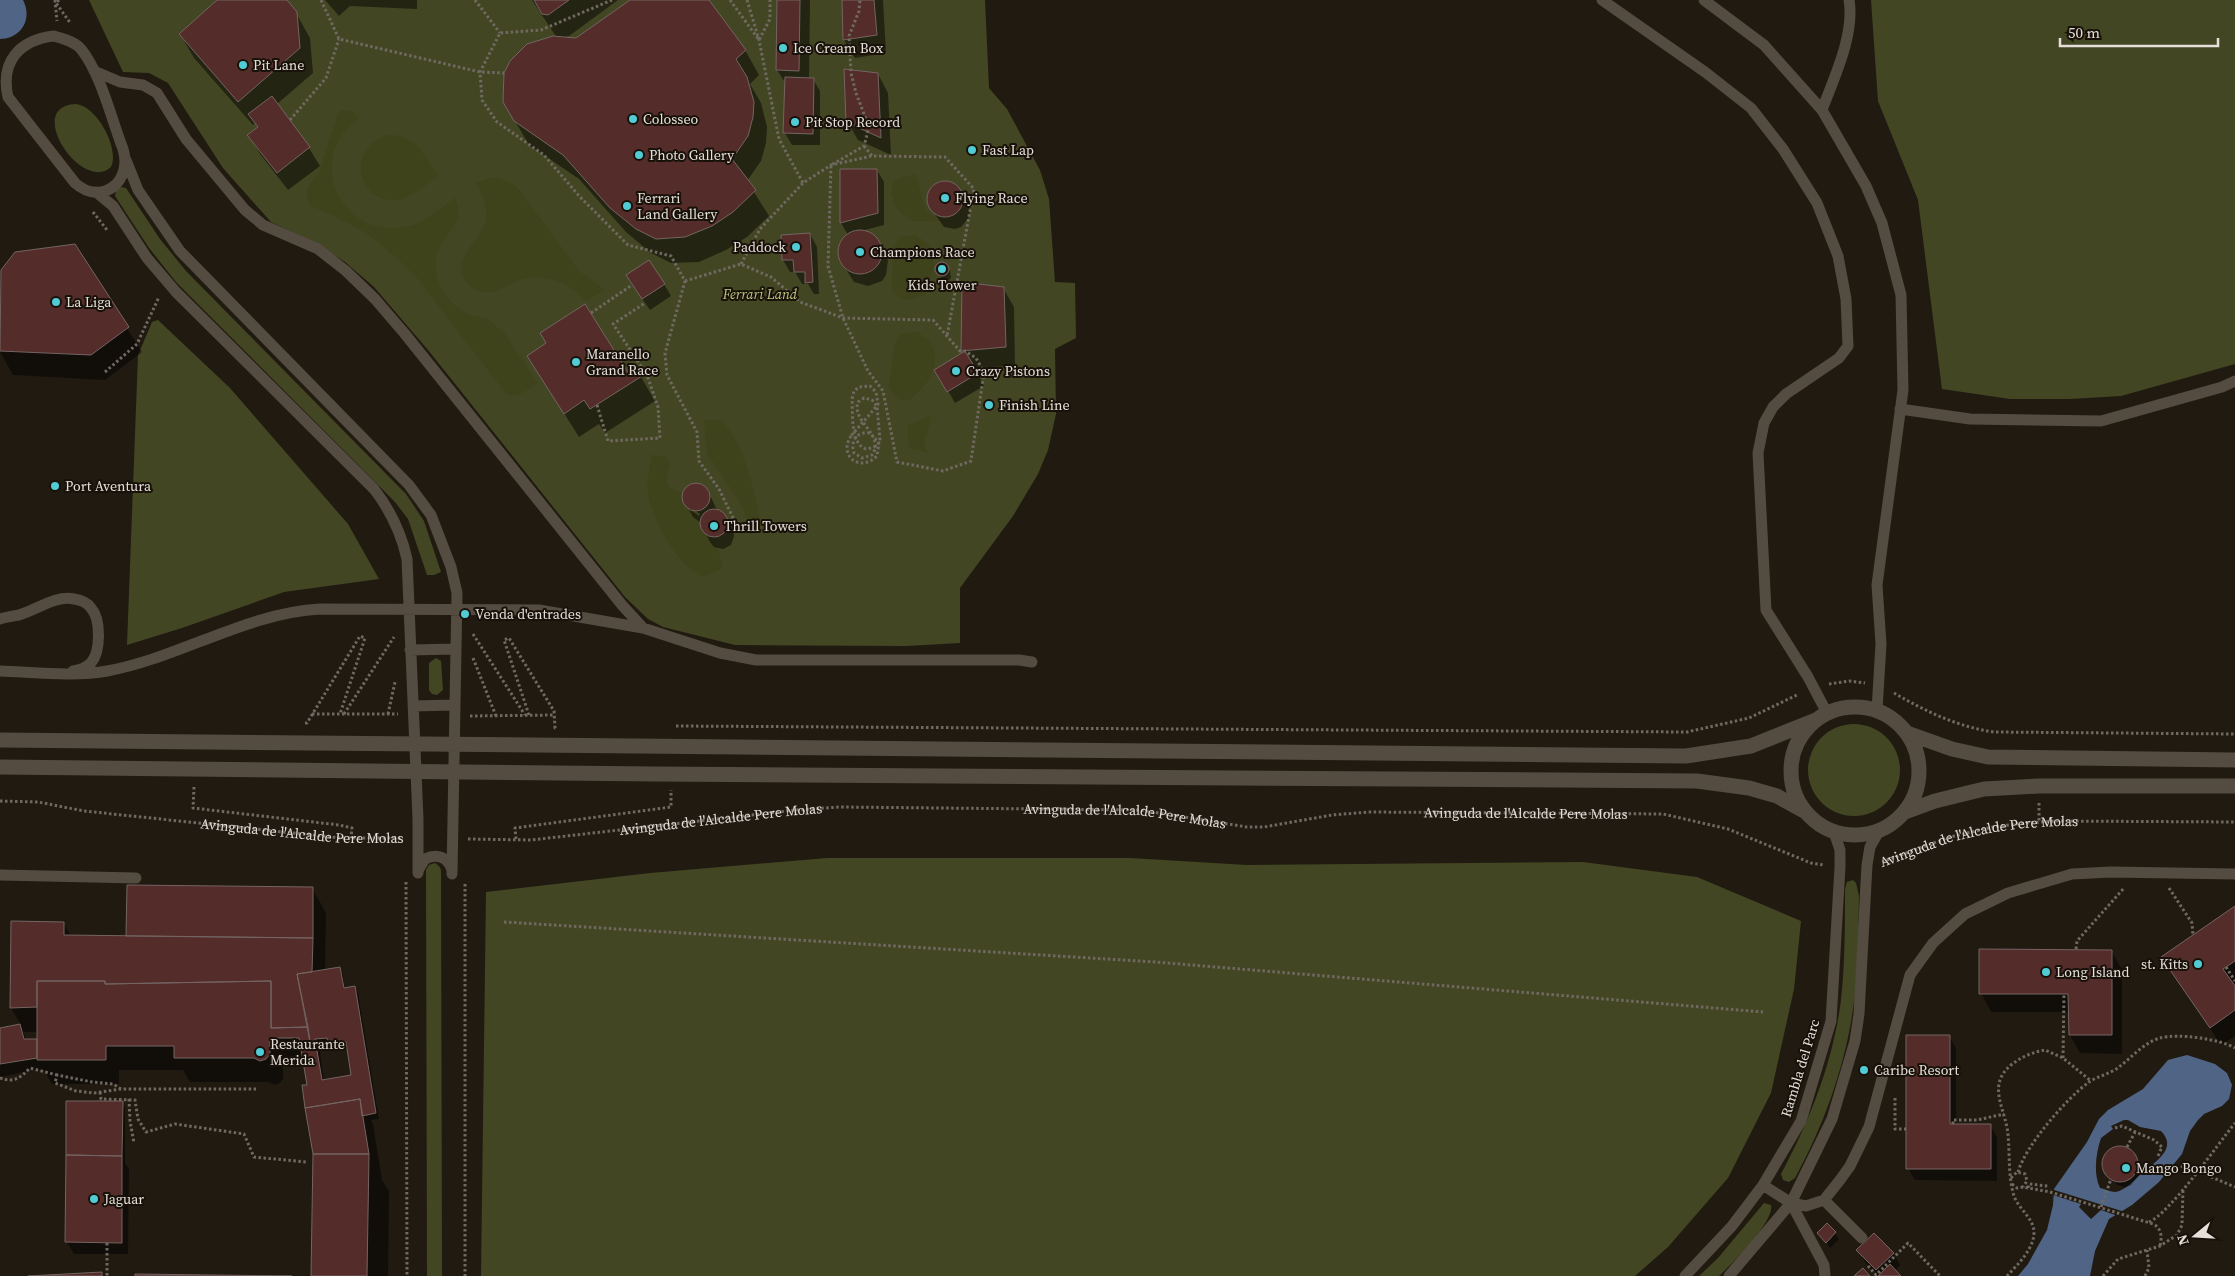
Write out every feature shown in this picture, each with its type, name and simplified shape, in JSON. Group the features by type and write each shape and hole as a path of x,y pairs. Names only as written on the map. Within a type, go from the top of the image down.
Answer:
{"street":[{"path":"0,740 656,748 1686,756 1751,746 1821,717 1851,707 1877,710 1893,720 1907,733 1917,755 1919,779 1916,791 1905,812 1893,823 1879,831 1857,836 1834,832 1818,824 1804,811 1777,796 1749,788 1697,781 663,774 0,767"},
{"path":"1804,811 1796,796 1791,780 1791,763 1796,746 1804,732 1821,717"},
{"path":"1907,733 1952,749 1988,757 2235,760"},
{"path":"1905,812 1935,801 1984,789 2039,786 2235,786"}],"lane":[{"path":"1602,0 1705,72 1751,108 1783,149 1817,204 1838,256 1846,298 1848,346 1839,358 1786,394 1773,407 1764,424 1758,453 1766,610 1814,688 1821,717"},
{"path":"1704,0 1764,45 1822,110 1866,186 1882,223 1901,295 1903,390 1877,585 1881,644 1877,710"},
{"path":"1822,110 1841,59 1851,11 1849,0"},
{"path":"96,192 113,206 147,258 176,292 374,489 385,503 403,541 407,559 418,873 423,861 435,856 448,861 452,874 457,593 442,541 431,515 409,485 180,251 138,190 94,71 80,48 68,40 54,36 35,39 14,54 6,69 8,97 75,183 85,190 96,192 108,190 118,183 124,172 126,160"},
{"path":"94,71 120,82 143,85 157,93 186,139 245,210 263,225 318,250 346,271 376,300 622,605 643,628"},
{"path":"1900,409 1970,419 2101,421 2222,387 2235,381"},
{"path":"0,619 19,615 62,599 71,598 87,603 96,616 98,627 97,649 92,662 69,673"},
{"path":"0,671 92,673 121,668 215,635 298,610 320,609 539,610 643,628 720,653 756,660 1019,660 1032,662"},
{"path":"410,650 455,649"},
{"path":"413,710 454,710"},
{"path":"1730,1276 1791,1203 1832,1119 1855,1041 1859,1014 1867,865 1870,847 1879,831"},
{"name":"Rambla del Parc","path":"1685,1276 1732,1226 1763,1185 1801,1122 1831,1021 1840,867 1840,850 1834,832"},
{"path":"1763,1185 1791,1203 1806,1206 1824,1200 1850,1166 1869,1127 1910,975 1933,942 1965,914 2008,893 2033,884 2072,874 2138,872 2235,874"},
{"path":"0,875 136,878"},
{"path":"1824,1200 1862,1238"},
{"path":"1791,1203 1824,1265 1825,1276"}],"path":[{"path":"290,120 326,78 340,40 321,0"},
{"path":"475,0 500,33"},
{"path":"500,33 541,30 612,0"},
{"path":"730,0 759,40"},
{"path":"747,0 759,40 779,139 803,183"},
{"path":"759,40 770,19 770,0"},
{"path":"740,264 760,229 803,183 864,146 870,127 856,93 851,73 849,36 859,11 860,0"},
{"path":"57,1 76,31"},
{"path":"54,36 57,1"},
{"path":"500,33 480,72 482,100 497,122 544,155 580,197 628,245 671,256 685,281 665,353 667,375 697,432 699,461 719,489 739,530"},
{"path":"340,40 480,72 504,73"},
{"path":"864,146 872,156"},
{"path":"831,165 872,156 945,157 974,189 947,336"},
{"path":"685,281 740,264 771,277 800,302 843,318 933,320 960,351 965,351 976,358 984,372 971,461 942,470 897,462 883,391 868,371 843,318 828,266 831,165"},
{"path":"591,313 632,285"},
{"path":"104,372 137,344 159,297"},
{"path":"597,405 608,441 660,438 658,407 647,376 613,324 645,303"},
{"path":"870,433 862,433 856,437 852,446 854,453 859,457 866,458 872,455 878,444 881,436 876,406 878,397 874,388 865,386 854,390 852,399 856,437 862,447 872,448 878,444"},
{"path":"876,406 851,436 847,445 848,453 858,463 869,462 874,459 878,453 878,444 870,433 858,415 856,406 860,399 868,398 876,406"},
{"path":"465,636 472,633 527,715"},
{"path":"342,714 397,634"},
{"path":"307,723 360,636 364,638 342,714"},
{"path":"527,715 504,640 509,638 554,711 555,728 560,727"},
{"path":"472,654 496,716"},
{"path":"674,726 1687,732 1749,718 1814,688 1849,680 1879,685 1919,708 1978,730 1994,732 2235,734"},
{"path":"312,714 413,710"},
{"path":"454,710 496,716 555,715"},
{"path":"195,769 193,808 339,825 352,828 352,838"},
{"path":"516,839 515,828 671,807 663,774"},
{"name":"Avinguda de l'Alcalde Pere Molas","path":"0,801 38,802 84,811 352,838 418,838"},
{"name":"Avinguda de l'Alcalde Pere Molas","path":"452,839 541,838 796,810 840,807 1140,810 1247,827 1264,827 1332,815 1369,812 1663,814 1728,829 1811,862 1840,867"},
{"name":"Avinguda de l'Alcalde Pere Molas","path":"1867,865 1886,861 1950,837 1993,827 2056,821 2235,822"},
{"path":"2076,949 2076,941 2138,872"},
{"path":"2160,872 2192,923 2193,935"},
{"path":"406,878 407,1276"},
{"path":"465,879 465,1276"},
{"path":"504,922 1155,962 1763,1012"},
{"path":"2226,967 2235,981"},
{"path":"2063,1058 2064,994"},
{"path":"2160,1246 2161,1233 2157,1226 2147,1221 2050,1192 2013,1185 2012,1175 2018,1172 2023,1159 2035,1139 2074,1095 2091,1081 2113,1071 2150,1043 2162,1038 2202,1039 2222,1042 2235,1048"},
{"path":"2007,1276 2027,1251 2034,1234 2033,1224 2020,1208 2013,1192 2008,1132 1998,1086 1999,1080 2007,1068 2020,1058 2046,1050 2063,1058 2091,1081"},
{"path":"0,1078 9,1081 20,1078 30,1068 92,1082 113,1084 121,1089"},
{"path":"58,1074 55,1083 76,1091 256,1088"},
{"path":"100,1092 101,1098 135,1100 138,1120 146,1132 175,1124 244,1134 254,1157 306,1162"},
{"path":"129,1099 134,1143"},
{"path":"1953,1124 1953,1120 1977,1120 2004,1114"},
{"path":"2147,1221 2157,1217 2183,1189 2235,1123"},
{"path":"2115,1128 2122,1126 2160,1144 2161,1151 2158,1156"},
{"path":"1895,1129 1906,1129"},
{"path":"2127,1147 2135,1132"},
{"path":"2181,1166 2228,1186 2235,1187"},
{"path":"2013,1192 2021,1187 2027,1178 2025,1174 2018,1172"},
{"path":"2101,1208 2110,1180"},
{"path":"2029,1188 2028,1184 2032,1183 2048,1186"},
{"path":"2103,1276 2118,1259 2160,1246 2180,1231 2182,1225 2183,1189"},
{"path":"107,1243 107,1276"},
{"path":"1868,1266 1876,1275 1908,1243 1937,1275"},
{"path":"2145,1276 2149,1268 2147,1250"}],"green space":[{"name":"Ferrari Land","path":"89,0 985,0 989,88 1007,109 1040,170 1049,199 1055,282 1075,283 1076,338 1055,349 1056,414 1048,450 1038,474 1013,516 960,588 960,643 906,646 735,645 663,627 648,619 625,597 428,350 374,287 345,262 317,244 271,222 223,168 168,83 149,73 123,72"},
{"path":"1871,0 2235,0 2235,364 2121,396 2070,399 2010,399 1942,389 1918,200 1878,101"},
{"path":"76,104 92,112 105,130 112,150 113,159 111,167 99,172 86,169 73,159 63,146 56,132 55,118 61,108"},
{"path":"342,110 353,112 359,118 342,135 333,155 332,175 338,194 349,210 366,222 386,228 410,226 428,218 455,198 458,216 439,248 436,257 438,279 442,289 456,307 476,317 487,318 505,334 538,383 519,394 507,395 417,278 398,259 368,234 331,214 311,206 307,200 307,189 319,173 338,114"},
{"path":"387,135 406,138 412,142 423,153 438,176 416,192 402,199 388,200 376,196 368,188 362,177 361,165 364,154 373,143"},
{"path":"915,174 923,202 930,213 936,217 957,221 912,221 896,208 891,193 894,180"},
{"path":"491,178 499,178 516,186 579,271 605,290 586,301 571,288 546,278 527,278 493,292 481,291 470,286 463,275 461,267 463,259 479,235 486,219 484,201 476,183"},
{"path":"121,187 126,188 160,239 186,271 406,494 424,521 441,572 427,575 408,519 395,502 176,282 149,248 115,196 116,190"},
{"path":"916,235 929,245 934,264 924,295 904,299 892,291 893,249 900,237"},
{"path":"158,320 230,388 348,524 379,579 284,592 127,645 138,355 152,322"},
{"path":"917,332 930,342 934,351 934,367 927,383 908,401 899,399 889,388 894,345 901,334"},
{"path":"932,415 924,444 927,452 909,448 908,426"},
{"path":"704,420 722,421 743,457 752,484 761,525 750,535 743,507 707,453"},
{"path":"652,455 666,457 670,464 666,478 669,487 682,494 685,505 694,511 702,510 709,504 710,509 701,517 700,525 701,529 715,537 723,568 702,577 683,562 672,548 661,530 648,493 648,474"},
{"path":"436,658 441,661 443,690 437,695 432,694 429,690 429,663"},
{"path":"1854,724 1872,727 1887,737 1897,752 1900,770 1897,788 1887,803 1872,813 1854,816 1836,813 1821,803 1811,788 1808,770 1811,752 1821,737 1836,727"},
{"path":"827,858 1130,858 1247,865 1583,862 1697,877 1801,921 1794,989 1771,1093 1728,1178 1668,1247 1635,1276 481,1276 486,892 650,873"},
{"path":"435,863 441,870 442,1276 427,1276 426,870 429,865"},
{"path":"1853,880 1856,883 1859,896 1858,962 1856,989 1846,1048 1833,1093 1816,1136 1795,1178 1789,1182 1783,1180 1781,1174 1811,1112 1826,1068 1837,1023 1843,973 1845,889 1847,882"},
{"path":"1764,1203 1771,1205 1766,1221 1742,1252 1719,1276 1699,1276 1718,1258"}],"water":[{"path":"0,0 23,0 27,14 26,21 19,32 14,36 0,39"},
{"path":"2187,1055 2215,1064 2227,1073 2232,1085 2229,1099 2222,1106 2204,1114 2198,1120 2190,1131 2182,1154 2159,1182 2132,1205 2109,1219 2095,1251 2090,1276 2018,1276 2028,1264 2047,1230 2053,1205 2054,1189 2087,1142 2099,1119 2108,1110 2143,1089 2168,1060","holes":["2128,1120 2140,1127 2161,1131 2166,1138 2166,1150 2129,1185 2122,1190 2112,1192 2100,1188 2096,1176 2098,1150 2101,1138 2113,1129 2111,1126"]}],"pier":[{"path":"2051,1189 2125,1212 2118,1216 2101,1210 2091,1219 2079,1207 2081,1204 2050,1194"}],"building":[{"name":"Pit Lane","path":"217,0 287,0 297,12 300,48 238,102 179,34"},
{"path":"534,0 569,0 548,15 542,14"},
{"name":"Colosseo","path":"630,0 709,0 746,50 736,59 747,77 754,102 753,117 748,136 732,159 756,190 733,212 712,226 685,237 656,239 636,229 610,208 563,155 514,121 503,102 504,73 510,61 527,44 553,36 576,38"},
{"path":"777,0 800,0 799,71 776,70"},
{"path":"842,0 874,0 877,35 843,40"},
{"path":"844,69 878,73 881,138 846,122"},
{"path":"785,77 814,78 813,134 783,133"},
{"path":"272,96 310,147 277,173 247,135 258,127 248,114"},
{"path":"840,169 877,169 878,213 840,223"},
{"name":"Flying Race","path":"945,181 952,182 958,186 962,192 962,206 958,212 952,216 945,217 938,216 932,212 928,206 927,199 928,192 932,186 938,182"},
{"name":"Champions Race","path":"864,230 876,236 881,243 881,261 876,268 869,273 856,274 848,271 841,264 838,248 841,240 848,233"},
{"name":"Paddock","path":"810,233 813,282 805,283 805,272 794,272 793,260 782,260 781,235"},
{"name":"La Liga","path":"75,244 129,327 91,355 0,351 1,270 15,252"},
{"path":"649,260 665,284 642,299 626,275"},
{"name":"Kids Tower","path":"942,262 947,264 949,269 947,274 942,276 937,274 935,269 937,264"},
{"path":"962,282 1004,287 1006,347 961,351"},
{"name":"Maranello Grand Race","path":"585,304 629,374 637,369 642,376 590,409 584,400 564,414 527,356 546,343 540,333"},
{"name":"Crazy Pistons","path":"965,351 978,373 947,392 934,370"},
{"name":"Thrill Towers","path":"696,483 706,487 710,497 706,507 696,511 686,507 682,497 686,487"},
{"name":"Thrill Towers","path":"714,509 724,513 728,523 724,533 714,537 704,533 700,523 704,513"},
{"path":"127,885 313,887 313,938 126,936"},
{"name":"st. Kitts","path":"2235,906 2235,961 2223,969 2235,986 2235,1010 2210,1028 2161,957"},
{"path":"11,921 64,922 64,935 313,938 312,972 297,974 308,1027 271,1028 271,981 105,984 105,981 37,981 37,1007 10,1008"},
{"name":"Long Island","path":"1979,949 2112,950 2112,1035 2069,1035 2068,994 1979,994"},
{"path":"340,967 344,988 355,986 376,1113 362,1116 360,1099 305,1108 302,1085 307,1085 300,1044 310,1042 297,974","holes":["327,1038 328,1045 346,1042 351,1075 322,1080 315,1039"]},
{"path":"37,981 105,981 105,984 271,981 271,1028 308,1027 310,1042 300,1044 299,1038 270,1038 270,1054 266,1059 260,1061 254,1058 174,1058 174,1046 106,1046 106,1060 37,1060"},
{"path":"20,1024 24,1039 37,1039 37,1058 0,1064 0,1028"},
{"path":"1906,1035 1950,1035 1950,1124 1991,1124 1991,1169 1906,1169"},
{"path":"360,1099 369,1154 313,1154 305,1108"},
{"path":"66,1101 123,1101 122,1156 66,1155"},
{"path":"2120,1146 2133,1151 2138,1164 2133,1177 2120,1182 2107,1177 2102,1164 2107,1151"},
{"path":"313,1154 369,1154 367,1276 311,1276"},
{"name":"Jaguar","path":"66,1155 122,1156 122,1243 65,1242"},
{"path":"1827,1223 1836,1232 1826,1243 1817,1233"},
{"path":"1874,1233 1894,1253 1876,1270 1856,1250"},
{"path":"1890,1264 1901,1276 1878,1276"},
{"path":"1863,1268 1870,1276 1854,1276 1856,1274"},
{"path":"102,1272 102,1276 28,1276"},
{"path":"135,1274 292,1276 135,1276"}],"place":[{"name":"Ice Cream Box","path":"783,48"},
{"name":"Pit Lane","path":"243,65"},
{"name":"Colosseo","path":"633,119"},
{"name":"Pit Stop Record","path":"795,122"},
{"name":"Fast Lap","path":"972,150"},
{"name":"Photo Gallery","path":"639,155"},
{"name":"Flying Race","path":"945,198"},
{"name":"Ferrari Land Gallery","path":"627,206"},
{"name":"Paddock","path":"796,247"},
{"name":"Champions Race","path":"860,252"},
{"name":"Kids Tower","path":"942,269"},
{"name":"La Liga","path":"56,302"},
{"name":"Maranello Grand Race","path":"576,362"},
{"name":"Crazy Pistons","path":"956,371"},
{"name":"Finish Line","path":"989,405"},
{"name":"Port Aventura","path":"55,486"},
{"name":"Thrill Towers","path":"714,526"},
{"name":"Venda d'entrades","path":"465,614"},
{"name":"st. Kitts","path":"2198,964"},
{"name":"Long Island","path":"2046,972"},
{"name":"Restaurante Merida","path":"260,1052"},
{"name":"Caribe Resort","path":"1864,1070"},
{"name":"Mango Bongo","path":"2126,1168"},
{"name":"Jaguar","path":"94,1199"}]}
